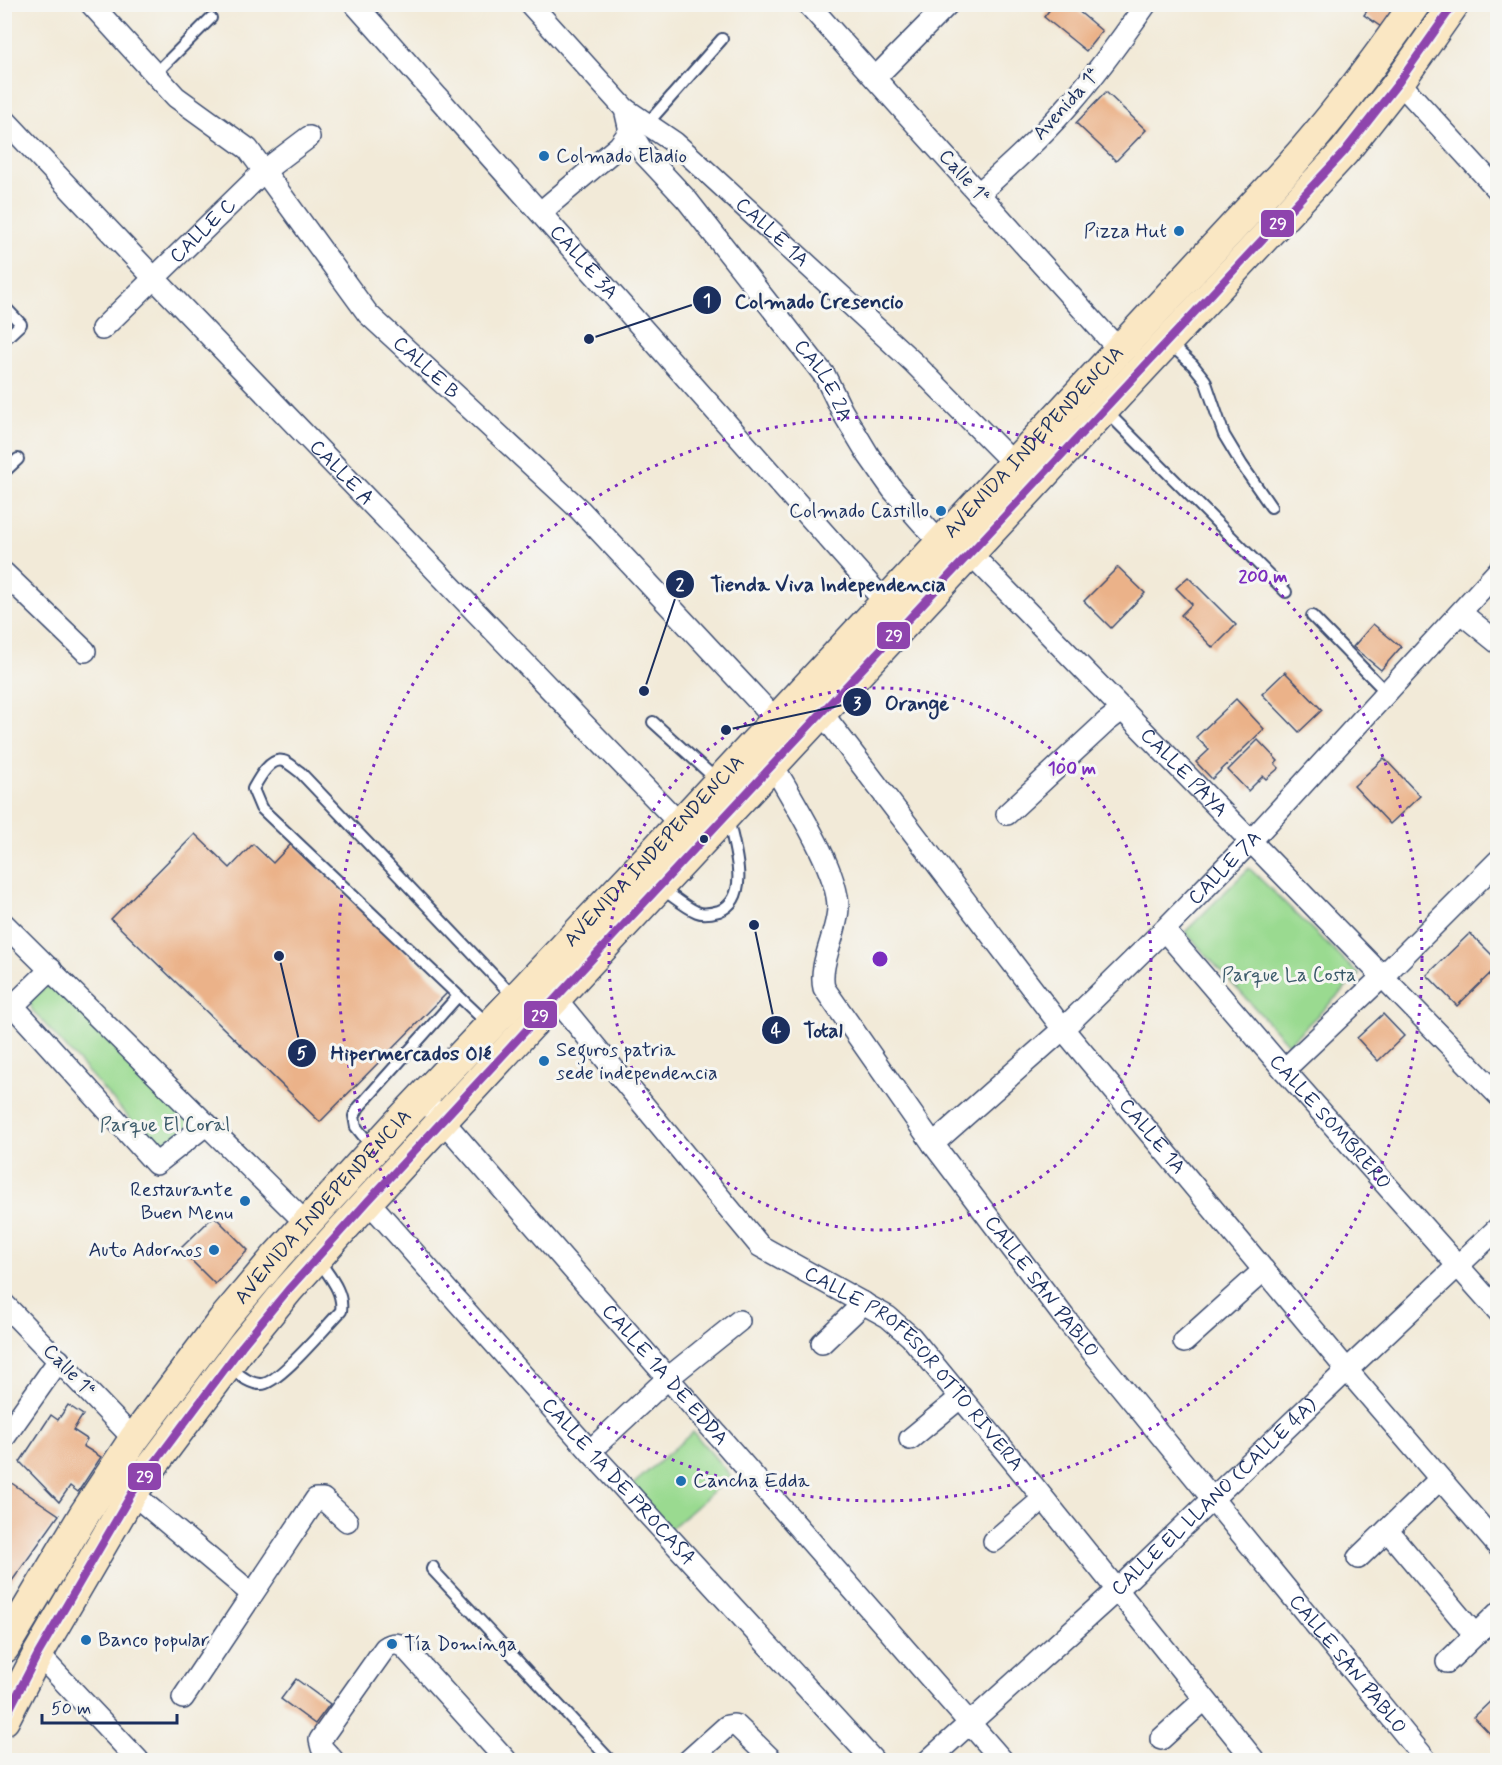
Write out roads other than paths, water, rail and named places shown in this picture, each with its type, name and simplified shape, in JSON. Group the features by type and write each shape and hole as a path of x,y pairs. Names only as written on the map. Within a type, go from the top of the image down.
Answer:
{"main road":[{"name":"AVENIDA INDEPENDENCIA","path":"9,1629 134,1439 223,1320 306,1223 516,999 607,922 659,887 718,796 776,720 1324,128 1372,67 1415,4"},
{"name":"AVENIDA INDEPENDENCIA","path":"4,1720 38,1653 132,1493 227,1366 282,1298 368,1201 556,999 607,922 680,824 718,796 773,765 822,713 1344,152 1399,82 1449,6"},
{"path":"164,1398 190,1416"}],"street":[{"name":"CALLE B","path":"91,4 176,97 248,149 368,314 580,510 776,720"},
{"name":"CALLE 3A","path":"355,4 885,602"},
{"name":"CALLE 1A","path":"530,4 625,109 638,127 688,154 915,363 1014,464"},
{"name":"Calle 1ª","path":"808,4 1119,350"},
{"path":"875,78 948,4"},
{"name":"Avenida 1ª","path":"978,194 1040,136 1068,106 1095,75 1146,4"},
{"path":"1399,82 1497,190"},
{"name":"CALLE A","path":"4,119 680,824"},
{"path":"543,214 549,205 638,127"},
{"name":"CALLE 2A","path":"638,127 644,154 687,200 825,376 848,420 892,490 940,543 970,553"},
{"name":"CALLE C","path":"102,329 264,171 309,137"},
{"name":"CALLE PAYA","path":"970,553 1497,1095"},
{"name":"CALLE 7A","path":"933,1144 1063,1029 1164,930 1250,842 1497,571"},
{"path":"4,573 85,651"},
{"path":"1461,613 1497,643"},
{"path":"1007,814 1123,709"},
{"name":"CALLE 1A","path":"822,713 1063,1029 1497,1546"},
{"name":"CALLE SAN PABLO","path":"773,765 820,851 837,894 838,909 823,975 824,988 933,1144 1064,1317 1426,1761"},
{"path":"1284,1070 1383,976 1497,861"},
{"path":"4,924 306,1223"},
{"name":"CALLE SOMBRERO","path":"1164,930 1497,1311"},
{"path":"51,969 15,1004 15,1008 156,1164 207,1124"},
{"name":"CALLE PROFESOR OTTO RIVERA","path":"556,999 757,1243 864,1303 900,1326 961,1397 1254,1761"},
{"name":"CALLE 1A DE EDDA","path":"422,1097 1002,1761"},
{"name":"CALLE 1A DE PROCASA","path":"368,1201 590,1451 873,1761"},
{"name":"CALLE EL LLANO (CALLE 4A)","path":"929,1761 1117,1590 1497,1228"},
{"path":"1184,1342 1263,1270"},
{"path":"822,1343 864,1303"},
{"name":"Calle 1ª","path":"4,1304 134,1439"},
{"path":"590,1451 668,1378 738,1321"},
{"path":"4,1438 59,1360"},
{"path":"910,1439 961,1397"},
{"path":"1358,1558 1440,1479"},
{"path":"132,1493 252,1594"},
{"path":"183,1698 316,1499 323,1499 347,1521"},
{"path":"994,1541 1043,1499"},
{"path":"1387,1530 1475,1635"},
{"path":"1447,1662 1497,1613"},
{"path":"333,1761 322,1749 320,1740 390,1644 399,1644 404,1647 506,1761"},
{"path":"38,1653 138,1761"},
{"path":"1161,1739 1204,1700"},
{"path":"689,1761 727,1726 733,1725 737,1726 772,1761"}],"lane":[{"path":"155,74 211,18"},
{"path":"638,127 722,39"},
{"path":"4,306 21,324 4,340"},
{"path":"1168,341 1193,365 1204,380 1224,435 1271,507"},
{"path":"1105,409 1286,592"},
{"path":"4,472 18,459"},
{"path":"1312,616 1387,693"},
{"path":"652,722 718,796 739,879 736,896 725,909 711,914 697,912 659,887"},
{"path":"490,1026 261,808 253,789 263,773 275,761 283,760 300,772 516,999"},
{"path":"374,1149 356,1127 354,1116 358,1107 459,996"},
{"path":"227,1366 249,1380 261,1384 276,1379 340,1311 342,1301 339,1292 317,1258"},
{"path":"433,1567 432,1569 458,1598 610,1761"}],"place":[{"name":"Colmado Eladio","path":"544,156"},
{"name":"Pizza Hut","path":"1179,231"},
{"name":"Colmado Cresencio","path":"589,339"},
{"name":"Colmado Castillo","path":"941,511"},
{"name":"Tienda Viva Independencia","path":"644,691"},
{"name":"Orange","path":"726,730"},
{"name":"Total","path":"754,925"},
{"name":"Hipermercados Olé","path":"279,956"},
{"name":"Seguros patria sede independencia","path":"544,1061"},
{"name":"Restaurante Buen Menu","path":"245,1201"},
{"name":"Auto Adornos","path":"214,1250"},
{"name":"Cancha Edda","path":"681,1481"},
{"name":"Banco popular","path":"86,1640"},
{"name":"Tía Dominga","path":"392,1644"}],"park label":[{"name":"Parque La Costa","path":"1289,975"},
{"name":"Parque El Coral","path":"165,1125"}]}
